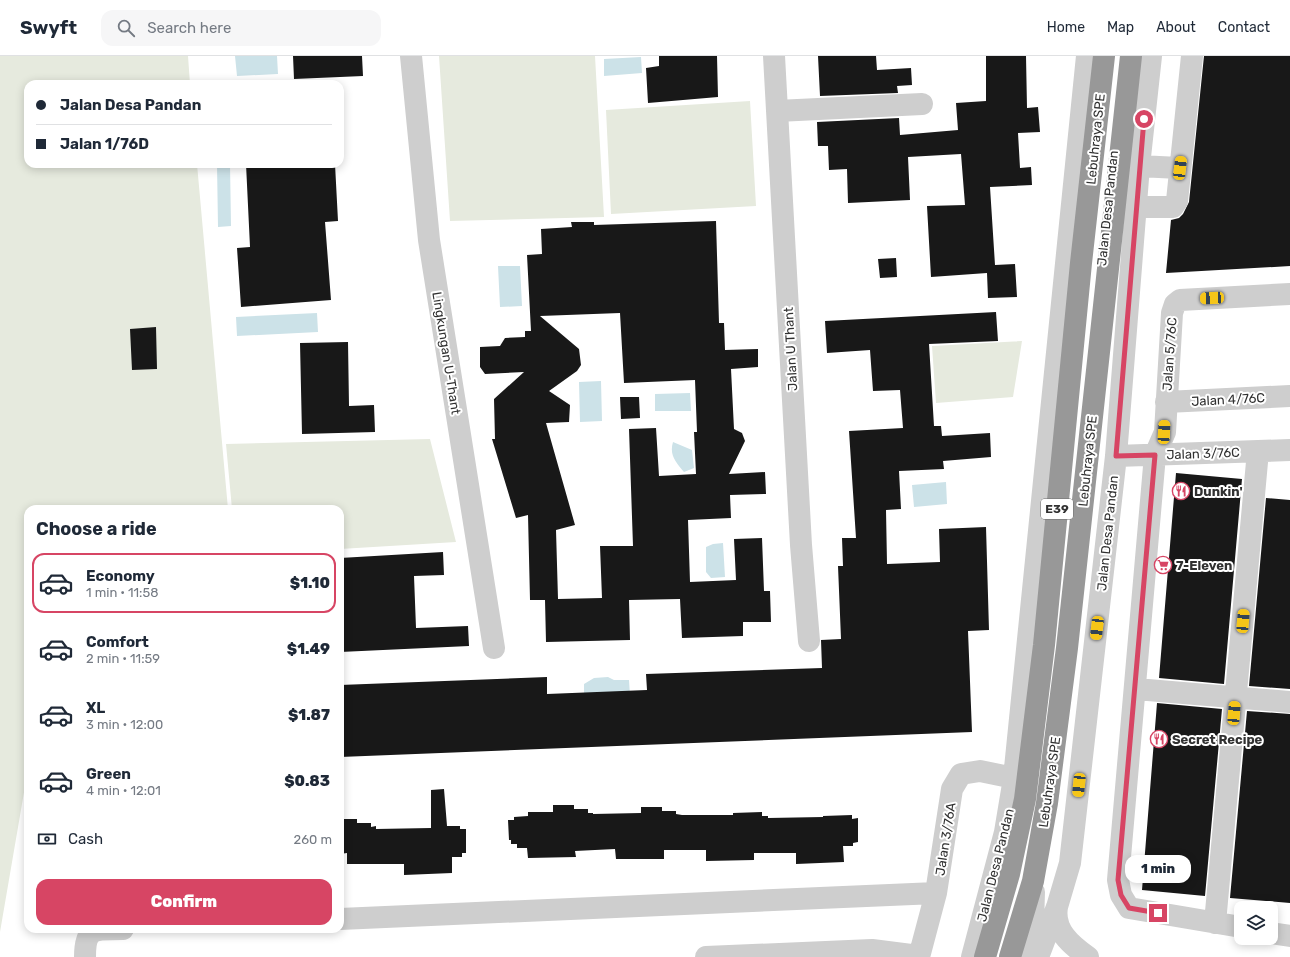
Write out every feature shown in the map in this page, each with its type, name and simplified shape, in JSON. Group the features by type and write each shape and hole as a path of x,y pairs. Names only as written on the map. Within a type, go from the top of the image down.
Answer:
{"highway":[{"name":"Lebuhraya SPE","path":"985,957 1009,874 1025,799 1044,645 1081,263 1104,56"},
{"name":"Lebuhraya SPE","path":"1010,957 1033,881 1049,787 1067,648 1131,56"}],"street":[{"name":"Lingkungan U-Thant","path":"411,56 429,240 494,648"},
{"name":"Jalan U Thant","path":"774,56 800,530 809,641"},
{"name":"Jalan Desa Pandan","path":"972,957 1005,832 1014,778 1087,56"},
{"name":"Jalan Desa Pandan","path":"1032,957 1032,911 1039,823 1084,400 1125,56"},
{"name":"Jalan Desa Pandan","path":"1038,957 1057,907 1070,863 1116,456 1139,166 1151,56"},
{"path":"1136,207 1173,207 1177,201 1192,56"},
{"path":"777,111 922,104"},
{"path":"1139,166 1180,168"},
{"name":"Jalan 5/76C","path":"1234,926 1129,908 1121,895 1118,880 1136,689 1155,455 1164,432 1172,313 1175,304 1180,300 1290,294"},
{"name":"Jalan 4/76C","path":"1166,402 1290,396"},
{"name":"Jalan 3/76C","path":"1116,456 1290,450"},
{"path":"1215,923 1258,451"},
{"path":"1136,689 1290,702"},
{"name":"Jalan 3/76A","path":"919,957 936,893 952,789 961,774 980,771 1014,778"},
{"path":"1005,832 1003,929 1010,952 1016,957"},
{"path":"344,920 936,893"},
{"path":"1057,907 1056,914 1061,931 1073,946 1088,957"},
{"path":"85,957 85,941 89,933"},
{"path":"1278,934 1290,936"},
{"path":"706,957 872,950 919,957"}],"shaded area":[{"path":"0,56 188,56 190,80 24,80 24,168 197,168 228,505 24,505 24,792 0,932"},
{"path":"439,56 595,56 604,217 450,221"},
{"path":"750,101 756,206 611,214 606,110"},
{"path":"1022,341 1013,397 936,403 932,346"},
{"path":"430,439 456,542 344,549 344,505 232,505 226,444"}],"water":[{"path":"235,56 277,56 278,74 237,76"},
{"path":"641,57 642,73 604,76 604,59"},
{"path":"217,168 230,168 231,226 218,227"},
{"path":"498,266 520,266 522,306 500,307"},
{"path":"317,313 318,332 237,336 236,317"},
{"path":"601,381 602,421 580,422 579,382"},
{"path":"690,393 691,411 655,411 655,394"},
{"path":"673,442 692,450 694,468 684,472 676,462 673,455"},
{"path":"946,482 947,504 914,507 912,485"},
{"path":"723,543 725,577 711,578 706,572 706,547 713,544"},
{"path":"608,677 614,680 629,680 630,696 584,699 584,684 594,678"}],"building":[{"path":"293,56 362,56 363,76 294,79"},
{"path":"659,56 717,56 718,97 648,103 646,68 659,66"},
{"path":"818,56 876,56 877,70 911,68 912,85 897,86 898,93 820,96"},
{"path":"986,56 1026,56 1027,108 1038,107 1040,132 1018,133 1020,168 1031,167 1032,185 990,187 995,265 1015,264 1017,297 988,298 987,273 931,277 927,206 965,205 961,154 908,157 910,200 848,203 847,169 829,170 828,146 818,146 817,122 899,118 900,135 958,130 956,103 986,101"},
{"path":"1204,56 1290,56 1290,266 1166,273 1171,220 1179,218 1183,214 1189,202"},
{"path":"246,168 335,168 338,221 325,222 331,300 241,307 237,248 250,247"},
{"path":"716,221 719,323 724,323 725,350 758,349 758,367 731,369 734,429 742,433 745,441 729,474 765,472 766,494 730,495 731,518 688,520 690,582 736,580 734,539 762,538 764,591 770,591 771,622 743,622 743,636 682,638 680,599 629,600 630,640 546,642 545,600 530,600 528,515 516,518 492,439 495,439 494,399 524,372 485,374 480,367 480,347 500,346 505,338 525,337 525,331 531,331 527,255 542,254 541,229 572,227 571,222 594,222 594,225","holes":["620,313 624,383 695,380 697,432 694,432 696,474 659,476 656,428 629,429 633,546 600,546 602,598 558,599 556,530 575,525 546,423 569,422 570,405 549,391 577,371 581,365 579,349 540,316"]},
{"path":"896,258 897,277 880,278 878,259"},
{"path":"996,312 998,341 929,344 934,426 941,426 942,436 990,433 991,457 943,461 944,469 899,471 901,509 886,510 887,564 940,562 939,529 986,527 989,630 968,631 972,732 344,757 344,685 547,677 547,694 647,690 646,674 822,668 821,640 841,639 838,566 843,566 842,538 856,538 849,431 903,428 900,390 873,391 870,350 827,353 825,321"},
{"path":"156,327 157,369 132,370 130,329"},
{"path":"348,342 349,406 374,405 375,432 302,434 300,343"},
{"path":"620,397 639,397 640,418 621,419"},
{"path":"1176,473 1242,479 1224,684 1159,678"},
{"path":"1266,498 1290,500 1290,689 1249,686"},
{"path":"443,552 444,575 414,576 416,628 468,626 469,646 344,652 344,558"},
{"path":"1157,703 1222,709 1205,896 1142,890"},
{"path":"1247,711 1290,714 1290,903 1230,898"},
{"path":"444,789 447,826 460,826 460,829 466,829 466,853 462,853 462,857 452,857 452,873 404,875 404,864 347,864 347,853 344,853 344,819 357,819 357,823 371,823 371,827 376,826 376,829 431,828 431,790"},
{"path":"553,805 574,805 574,809 588,809 588,813 593,814 641,813 641,807 662,807 662,811 676,811 676,814 682,815 733,815 733,813 762,812 762,816 768,816 768,818 852,815 852,819 858,818 858,842 853,843 853,846 843,846 844,862 796,864 796,853 754,853 754,860 706,861 706,850 664,850 664,859 616,859 615,849 575,851 576,857 528,858 527,848 517,848 517,844 511,844 511,840 509,840 508,820 514,820 514,817 528,816 528,812 553,812"}],"place":[{"name":"Dunkin'","path":"1181,491"},
{"name":"7-Eleven","path":"1163,565"},
{"name":"Secret Recipe","path":"1159,739"}],"route":[{"path":"1144,119 1116,456 1155,455 1136,689 1118,880 1121,895 1129,908 1158,913"}]}
